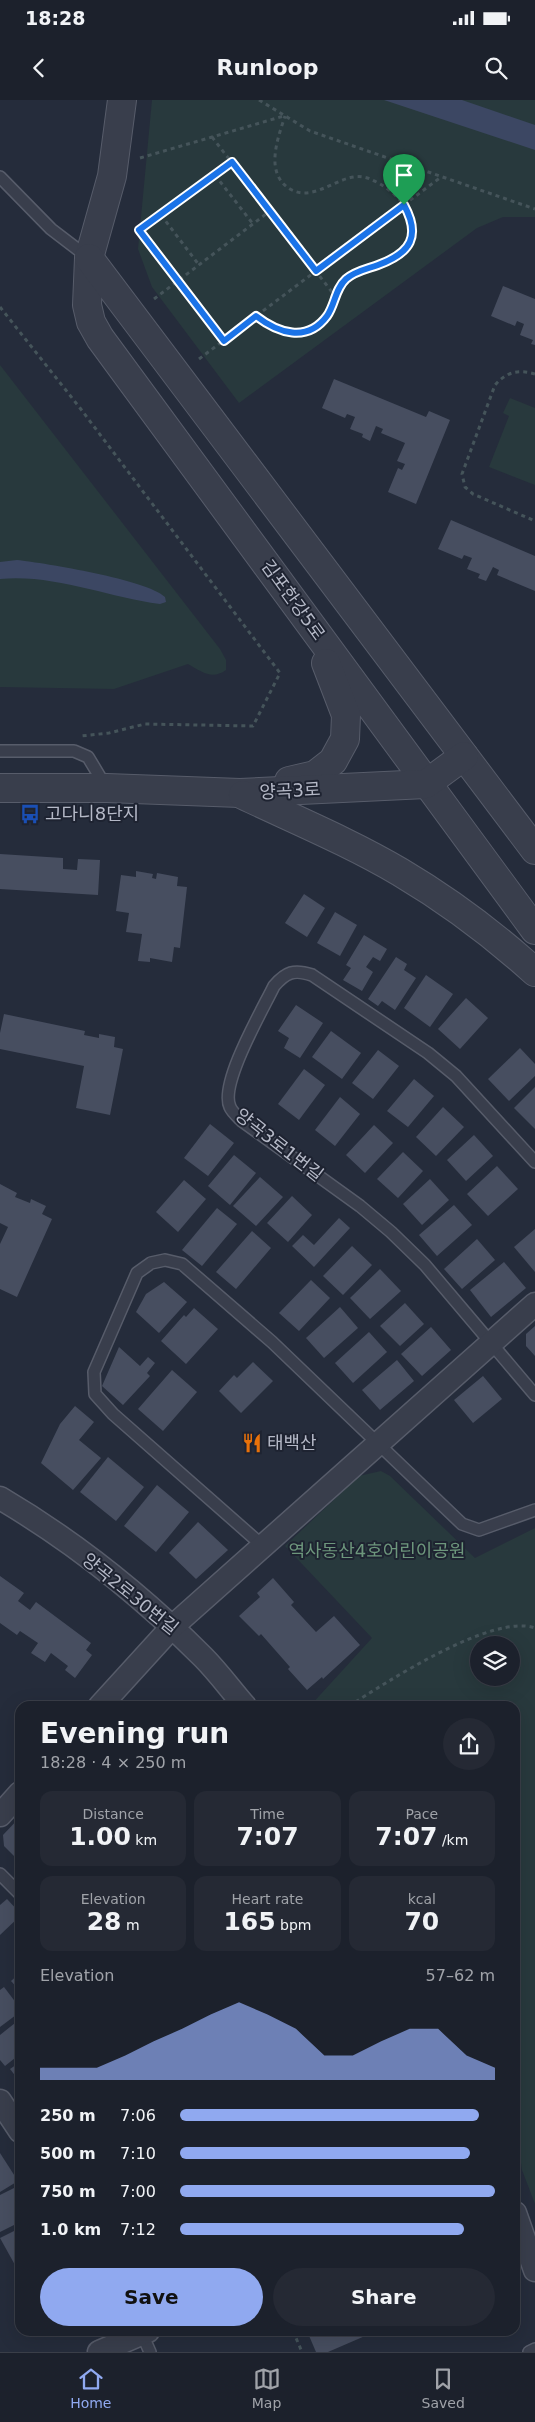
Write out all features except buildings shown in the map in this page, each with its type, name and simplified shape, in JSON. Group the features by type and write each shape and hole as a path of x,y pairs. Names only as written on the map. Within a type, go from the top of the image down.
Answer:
{"street":[{"name":"김포한강5로","path":"122,100 112,176 89,258 86,306 100,338 535,930"},
{"path":"89,258 535,850"},
{"path":"240,793 315,775 333,761 345,739 346,714 339,692 304,614"},
{"path":"426,784 464,756"},
{"name":"양곡3로","path":"0,788 107,788 240,793 426,784"},
{"path":"240,793 399,871 440,896 497,937 535,972"},
{"path":"105,1701 172,1627 491,1341 535,1304"},
{"name":"양곡2로30번길","path":"0,1498 34,1518 122,1585 172,1627 204,1658 241,1701"},
{"path":"0,1815 15,1799"},
{"path":"0,2100 15,2122"},
{"path":"520,2227 535,2270"},
{"path":"99,2352 147,2339"}],"lane":[{"path":"0,177 52,229 89,258"},
{"path":"0,751 74,751 88,757 107,788"},
{"name":"양곡3로1번길","path":"535,1162 456,1076 435,1058 312,975 300,971 283,976 274,986 233,1070 227,1092 229,1107 242,1122 360,1206 425,1264 535,1395"},
{"path":"263,1546 113,1414 95,1394 94,1372 137,1273 151,1262 166,1260 182,1264 272,1342 448,1513 462,1524 479,1530 535,1510"},
{"path":"0,1874 15,1889"},
{"path":"529,2352 535,2349"}],"path":[{"path":"259,100 310,131 535,209"},
{"path":"140,158 284,116"},
{"path":"256,316 274,328 288,333 304,331 318,325 328,315 335,296 346,279 355,272 391,259 402,252 412,239 414,227 399,196 368,177 350,178 323,189 304,193 290,189 280,178 274,165 276,144 284,116"},
{"path":"212,137 335,296"},
{"path":"224,341 139,230 232,162"},
{"path":"215,175 253,224"},
{"path":"199,359 441,177"},
{"path":"154,299 270,211"},
{"path":"161,215 199,265"},
{"path":"0,307 80,408 280,673 254,726 145,724 109,733 76,736"},
{"path":"535,374 524,370 512,372 501,377 495,385 462,474 465,487 473,494 535,521"},
{"path":"357,1701 386,1683 481,1634 508,1626 535,1628"},
{"path":"295,2336 302,2352"}],"green space":[{"path":"152,100 535,100 535,217 503,217 477,228 239,403 152,287 138,249"},
{"path":"0,365 220,649 226,660 226,670 212,675 188,664 114,689 0,687"},
{"path":"510,398 535,408 535,485 489,467 509,416 503,413"},
{"name":"역사동산4호어린이공원","path":"381,1471 390,1476 475,1558 535,1528 535,2204 522,2170 520,2156 520,1701 315,1701 372,1638 285,1546 359,1476"}],"water":[{"path":"384,100 462,100 535,125 535,150"},
{"path":"17,560 95,573 139,584 165,597 166,602 160,604 140,601 41,580 0,579 0,562"}],"place":[{"name":"고다니8단지","path":"30,814"},
{"name":"태백산","path":"252,1443"}],"route":[{"path":"232,162 316,271 404,205 414,227 412,239 402,252 391,259 355,272 346,279 335,296 328,315 318,325 304,331 288,333 266,324 256,316 224,341 139,230 232,162"}]}
